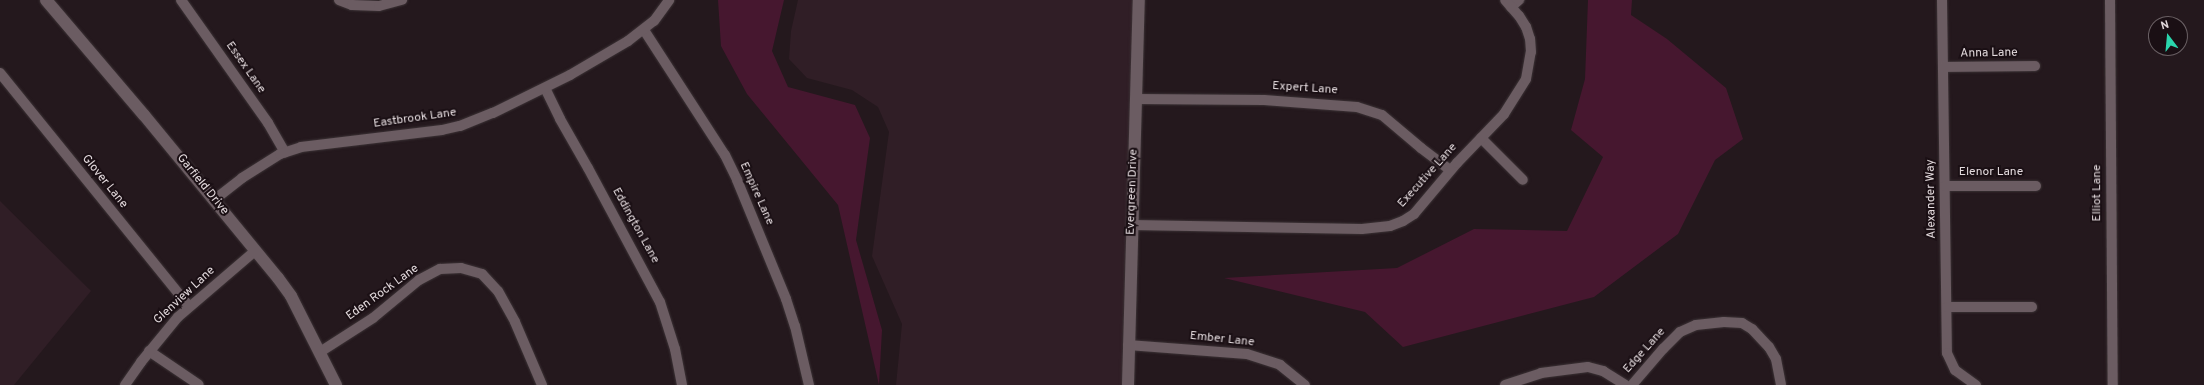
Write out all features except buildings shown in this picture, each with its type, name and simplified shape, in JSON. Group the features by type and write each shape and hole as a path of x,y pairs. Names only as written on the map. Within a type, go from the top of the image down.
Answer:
{"street":[{"name":"Garfield Drive","path":"46,0 144,115 291,296 336,385"},
{"name":"Essex Lane","path":"180,0 268,123 285,153"},
{"path":"339,0 352,5 379,6 402,0"},
{"name":"Eastbrook Lane","path":"214,200 242,178 285,153 301,147 460,126 493,113 545,88 628,41 644,30 664,9 669,0"},
{"name":"Evergreen Drive","path":"1128,385 1139,0"},
{"name":"Alexander Way","path":"1942,0 1948,353 1955,370 1976,385"},
{"name":"Elliot Lane","path":"2110,0 2113,385"},
{"name":"Executive Lane","path":"1132,225 1347,230 1390,226 1414,214 1450,170 1512,103 1526,79 1531,52 1526,27 1511,2"},
{"name":"Empire Lane","path":"644,30 725,155 737,180 786,299 795,326 809,385"},
{"name":"Anna Lane","path":"1943,67 2035,66"},
{"name":"Glover Lane","path":"0,73 189,306"},
{"name":"Eddington Lane","path":"545,88 560,120 658,297 671,333 682,385"},
{"name":"Expert Lane","path":"1136,99 1264,100 1357,107 1382,115 1450,170"},
{"path":"1481,138 1523,180"},
{"name":"Elenor Lane","path":"1945,186 2036,186"},
{"name":"Glenview Lane","path":"124,385 149,351 189,306 255,251"},
{"name":"Eden Rock Lane","path":"320,352 373,318 419,280 440,269 460,268 482,274 498,290 515,322 542,385"},
{"path":"1947,307 2032,307"},
{"name":"Edge Lane","path":"1632,385 1662,349 1680,332 1696,325 1724,322 1742,322 1752,329 1770,347 1776,359 1781,385"},
{"name":"Ember Lane","path":"1128,346 1246,354 1280,365 1305,385"},
{"path":"149,351 200,385"},
{"path":"1505,385 1541,373 1588,367 1603,371 1625,385"}],"shaded area":[{"path":"718,0 784,0 772,51 788,87 855,105 870,138 856,240 882,330 879,385 838,205 747,94 721,46"},
{"path":"798,0 1139,0 1127,385 896,385 902,324 872,256 889,132 878,107 852,90 807,78 789,59 791,31"},
{"path":"1588,0 1632,0 1631,15 1667,39 1726,88 1743,139 1715,160 1678,234 1594,297 1403,347 1365,312 1224,278 1397,268 1474,229 1567,231 1603,157 1571,130 1585,79"},
{"path":"0,201 91,291 14,385 0,385"}]}
